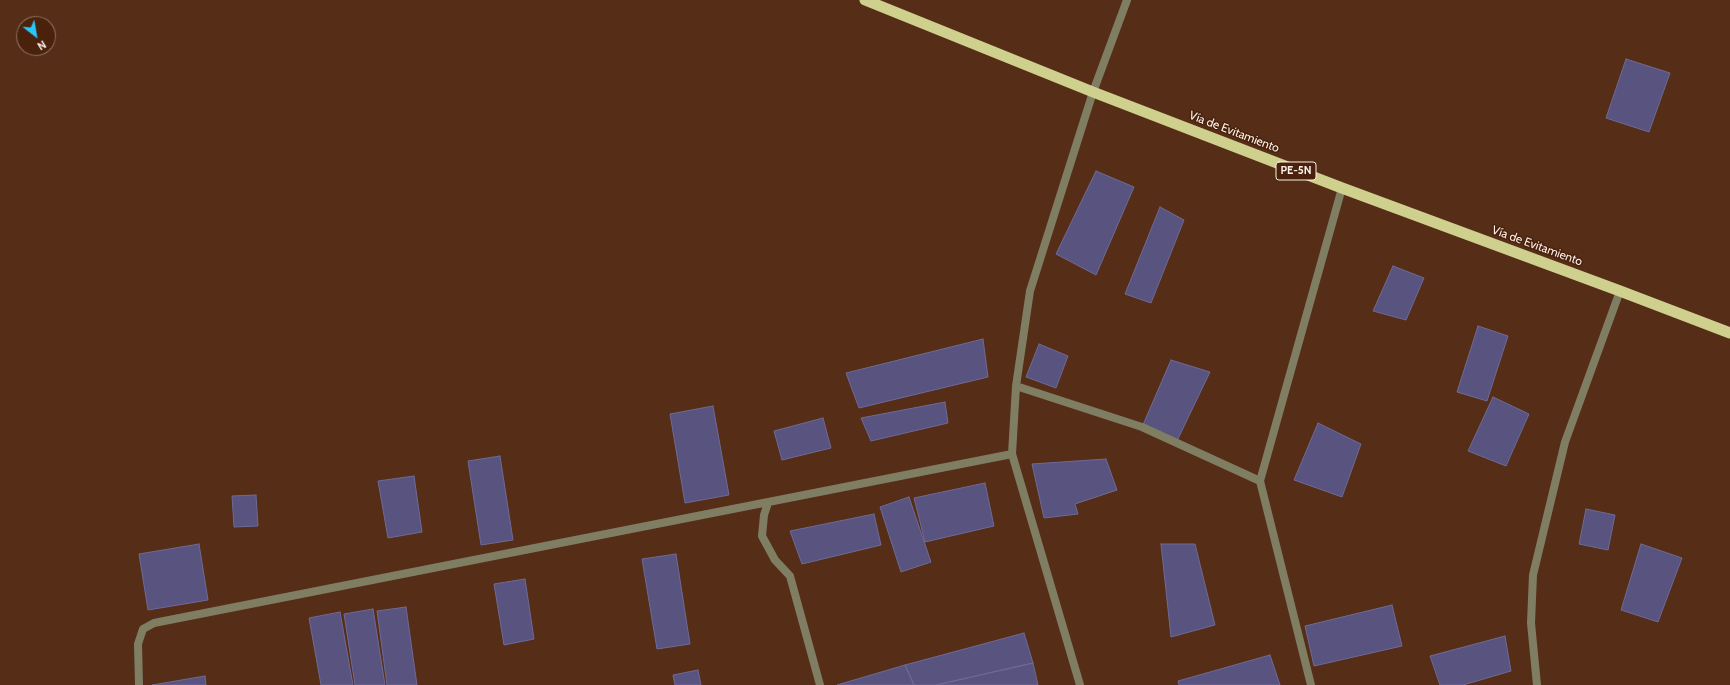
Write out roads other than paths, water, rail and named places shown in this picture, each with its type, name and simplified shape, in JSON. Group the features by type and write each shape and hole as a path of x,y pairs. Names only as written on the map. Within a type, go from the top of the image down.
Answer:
{"highway":[{"name":"Vía de Evitamiento","path":"865,0 1093,92 1342,188 1620,290 1730,334"}],"street":[{"path":"1080,685 1012,454 1016,386 1030,291 1093,92 1127,0"},
{"path":"1311,685 1260,481 1342,188"},
{"path":"1538,685 1531,623 1533,575 1565,442 1620,290"},
{"path":"1016,386 1142,427 1260,481"},
{"path":"139,685 138,644 143,629 154,623 1012,454"},
{"path":"768,503 764,515 762,536 775,560 790,576 820,685"}]}
